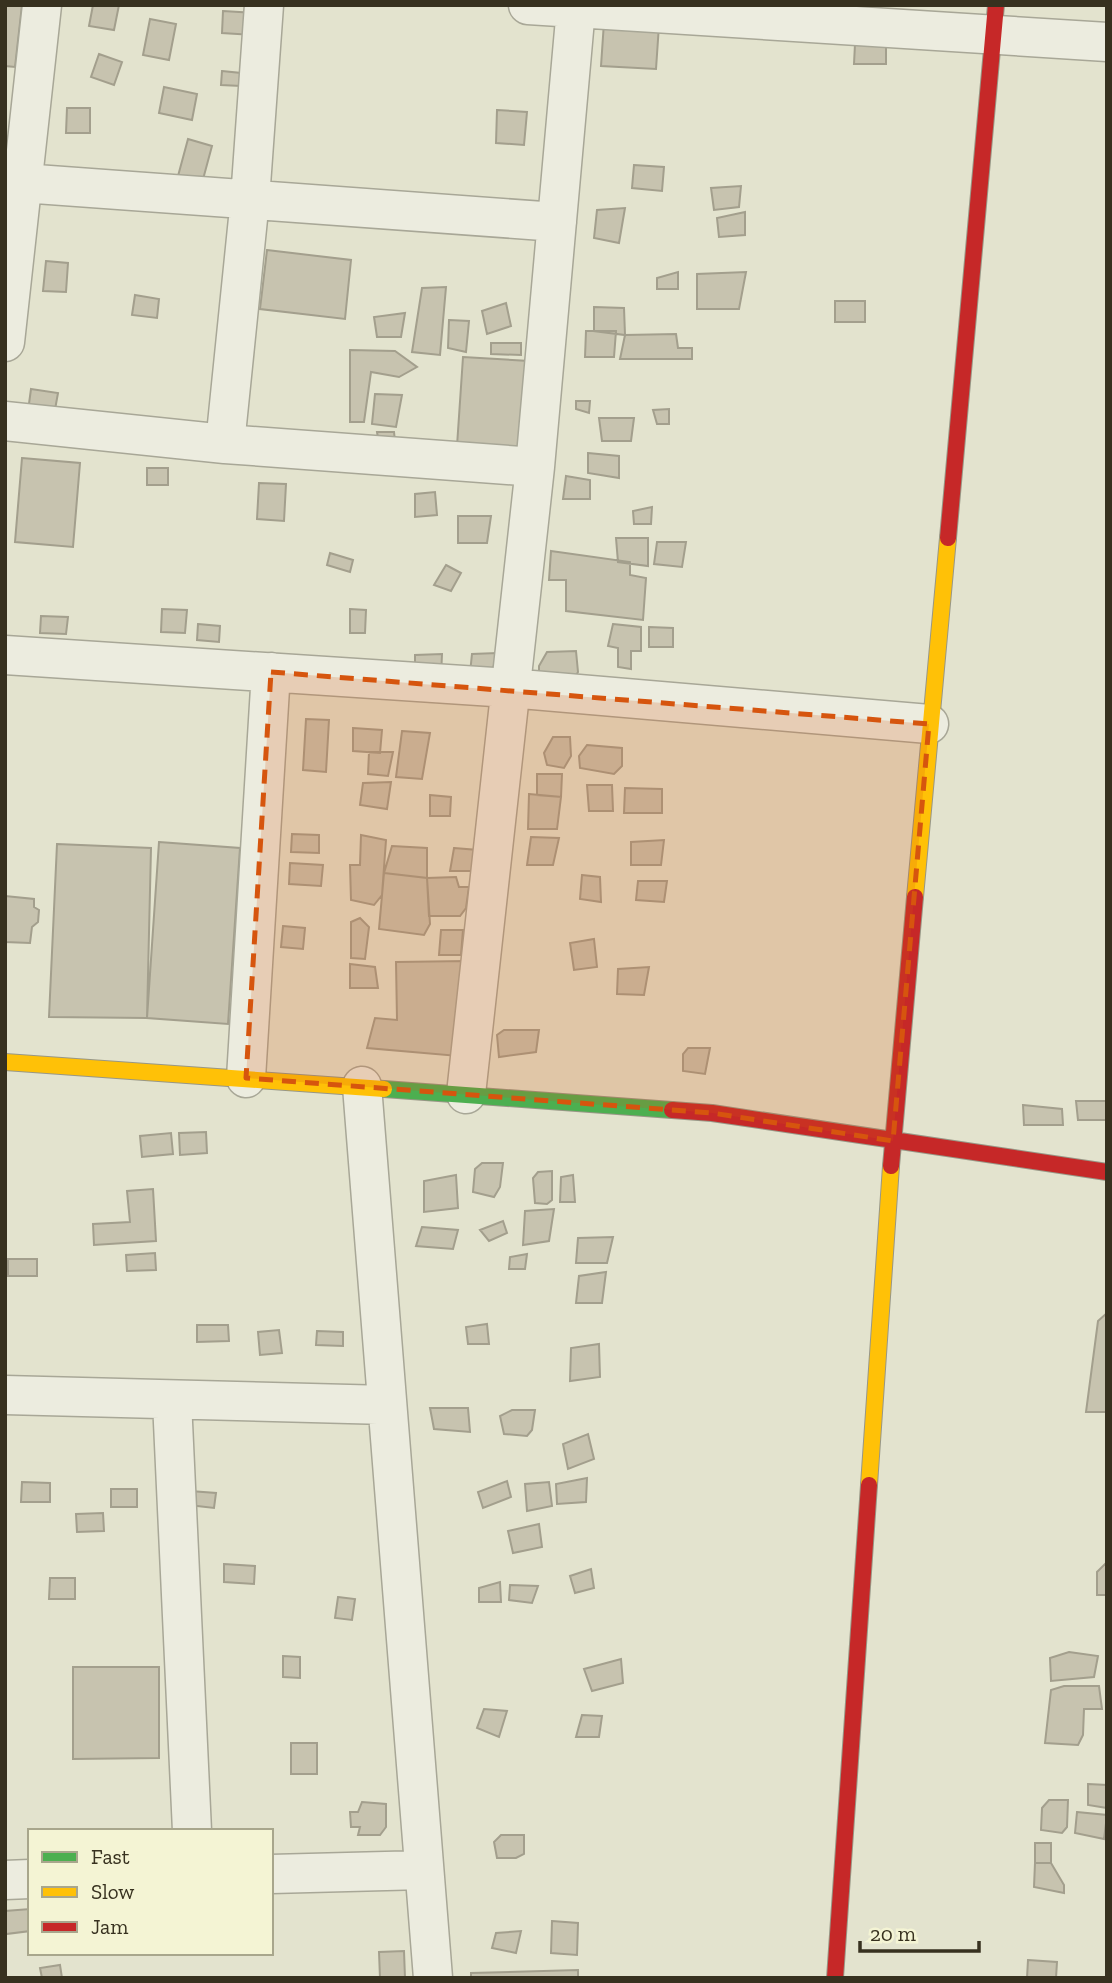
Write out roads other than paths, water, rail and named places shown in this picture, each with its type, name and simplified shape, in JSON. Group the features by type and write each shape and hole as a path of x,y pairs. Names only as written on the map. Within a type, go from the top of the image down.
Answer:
{"street":[{"path":"5,342 42,5"},
{"path":"225,444 250,199 264,5"},
{"path":"528,5 995,20 1107,42"},
{"path":"466,1094 535,467 557,222 589,8"},
{"path":"835,1978 893,1141 995,20"},
{"path":"22,183 557,222"},
{"path":"5,421 225,444 535,467"},
{"path":"5,655 509,688 929,724"},
{"path":"246,1077 271,672"},
{"path":"5,1062 246,1077 712,1113 1107,1172"},
{"path":"362,1086 433,1978"},
{"path":"5,1395 387,1405"},
{"path":"172,1401 192,1829"},
{"path":"273,1874 424,1870"},
{"path":"5,1880 28,1880"}]}
